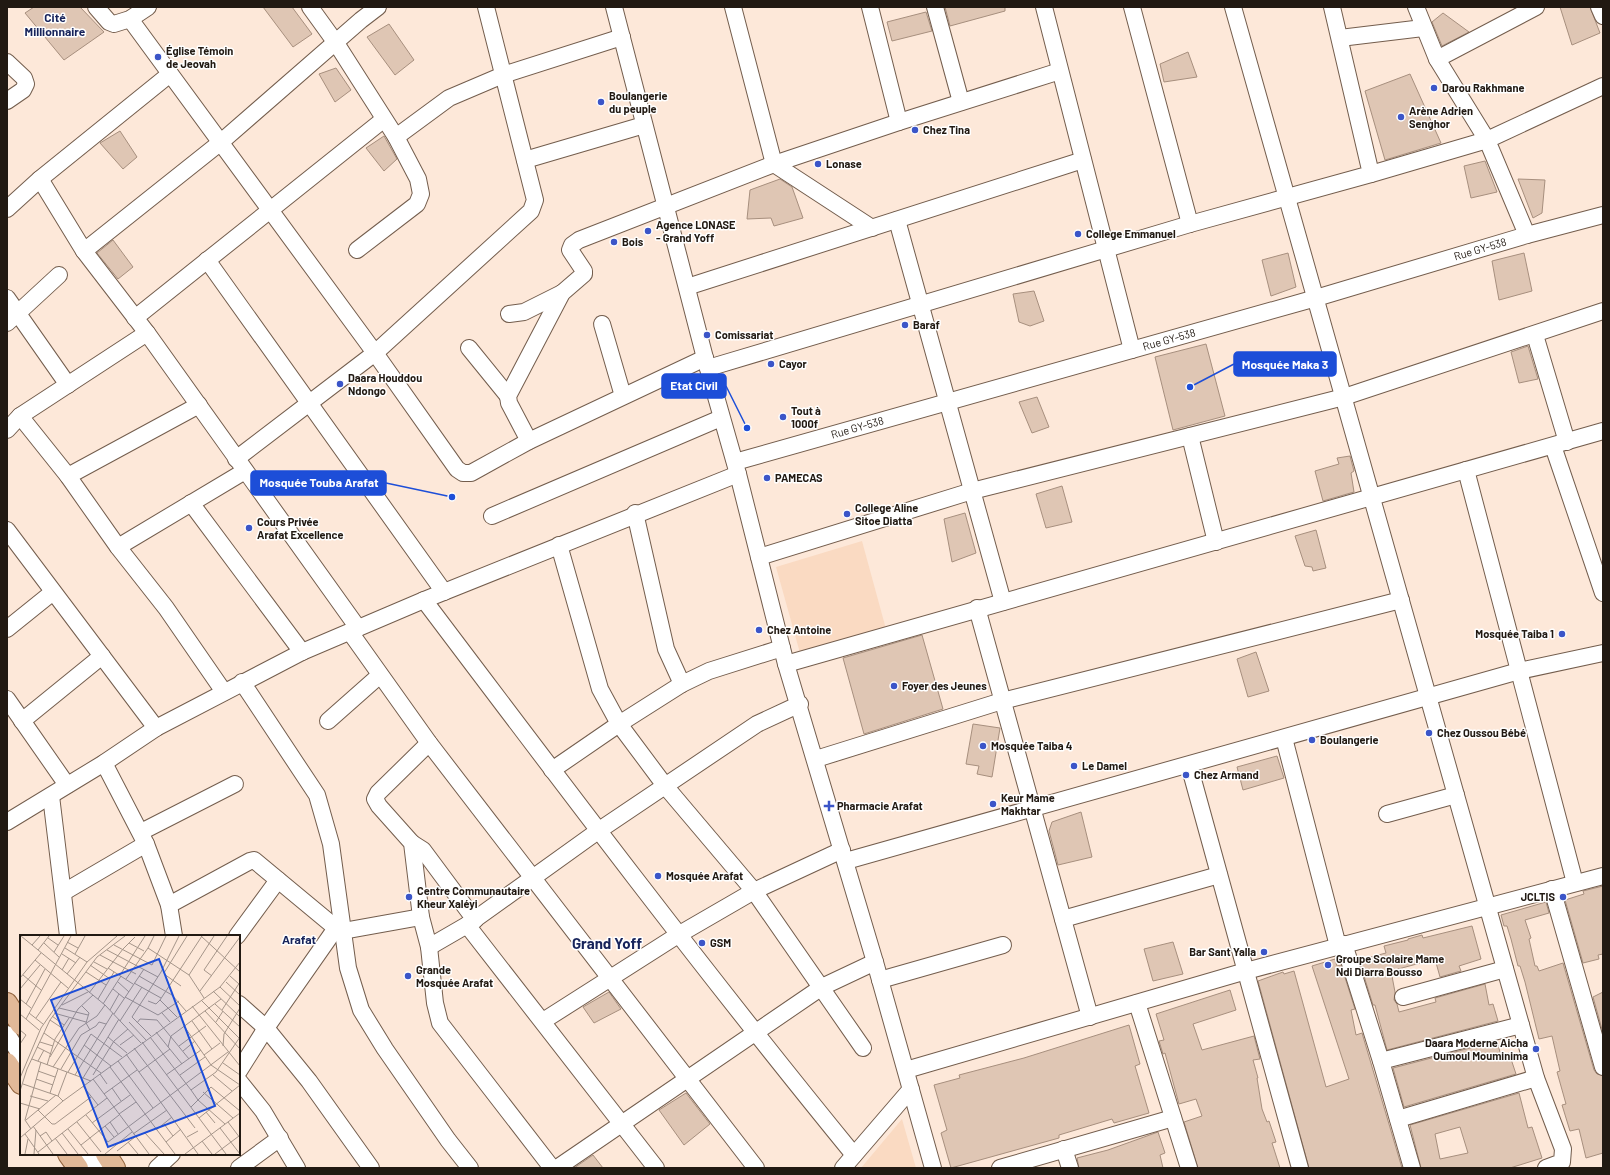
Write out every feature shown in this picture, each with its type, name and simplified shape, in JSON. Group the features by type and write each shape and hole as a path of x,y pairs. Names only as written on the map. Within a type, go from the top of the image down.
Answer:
{"main road":[{"path":"7,1003 20,1023"},
{"path":"7,1062 20,1082"},
{"path":"69,1155 78,1168"},
{"path":"107,1155 115,1168"}],"street":[{"path":"96,7 109,22 114,24 120,24 148,7"},
{"path":"310,7 336,43 383,120 396,137 418,179 421,194 417,204 357,250"},
{"path":"84,251 220,142 378,7"},
{"path":"118,547 191,503 241,465 309,403 375,353 532,211 535,200 486,7"},
{"path":"614,7 736,468 786,664 800,704 933,1168"},
{"path":"733,7 774,164 872,228"},
{"path":"870,7 899,122"},
{"path":"935,7 961,102"},
{"path":"1044,7 1132,350"},
{"path":"1132,7 1190,224"},
{"path":"1233,7 1536,1078 1563,1149 1562,1162 1546,1168"},
{"path":"1332,7 1371,174"},
{"path":"1416,7 1423,28 1437,59 1487,140 1527,235"},
{"path":"1437,59 1536,7"},
{"path":"1599,7 1603,16"},
{"path":"130,19 375,353 457,468 463,473 471,473 529,441 623,396 707,363 921,304 1190,224 1287,198 1487,140 1603,86"},
{"path":"1340,38 1423,28"},
{"path":"396,137 449,98 503,75 622,37"},
{"path":"7,62 24,78 26,84 23,90 7,101"},
{"path":"509,314 524,312 562,294 584,274 584,271 570,250 572,244 579,240 774,164 899,122 1060,71"},
{"path":"7,209 40,179 170,74"},
{"path":"135,318 383,120"},
{"path":"525,160 644,125"},
{"path":"687,286 1083,160"},
{"path":"40,179 84,251 147,333 199,405 354,630 380,675 429,743 756,1168"},
{"name":"Rue GY-538","path":"7,822 104,763 156,728 302,652 424,600 635,514 736,468 948,401 1316,298 1527,235 1603,215"},
{"path":"897,220 1003,602"},
{"path":"207,260 444,592"},
{"path":"12,318 60,275"},
{"path":"508,396 562,294"},
{"path":"7,298 12,318 68,385"},
{"path":"759,557 972,491 1344,397 1603,312"},
{"path":"602,324 623,396"},
{"path":"147,333 11,423 68,476 118,547 166,608 224,692"},
{"path":"1535,335 1560,444 1597,553 1603,593"},
{"path":"469,348 508,396 509,403 529,441"},
{"path":"68,476 199,405"},
{"path":"492,516 722,418"},
{"path":"786,664 977,608 1216,542 1603,431"},
{"path":"1190,436 1216,542"},
{"path":"1466,470 1575,883"},
{"path":"191,503 302,652"},
{"path":"635,514 666,649 682,684"},
{"path":"8,533 156,728"},
{"path":"559,545 600,689 619,724 666,787 754,891 863,1048"},
{"path":"7,629 53,592"},
{"path":"424,600 678,935 854,1155"},
{"path":"816,759 1002,701 1401,600"},
{"path":"977,608 1090,1017"},
{"path":"552,770 619,724 682,684 710,671 782,648"},
{"path":"543,1021 678,935 754,891 844,856 1032,808 1189,765 1519,671 1603,652"},
{"path":"22,721 102,656"},
{"path":"328,721 380,675"},
{"path":"242,682 317,795 331,844 339,929 348,968 361,1010 385,1049 448,1140 470,1168"},
{"path":"7,699 68,785"},
{"path":"429,947 471,922 598,831 666,787 757,724 800,704"},
{"path":"1284,738 1341,945 1382,1061 1412,1168"},
{"path":"429,743 378,793 375,800 412,842 423,850 471,922 543,1021 656,1168"},
{"path":"104,763 144,838 169,905 174,935"},
{"path":"1189,765 1300,1168"},
{"path":"64,892 144,838 235,784"},
{"path":"1387,814 1456,795"},
{"path":"51,796 64,892 68,935"},
{"path":"412,842 421,917 429,947 435,1003 440,1023 552,1168"},
{"path":"169,905 250,861 257,862 339,929"},
{"path":"1063,919 1219,875"},
{"path":"906,1070 1246,971 1603,876"},
{"path":"238,935 278,880"},
{"path":"1552,889 1603,1067"},
{"path":"240,1069 266,1028 339,929 421,917"},
{"path":"880,980 1003,945"},
{"path":"557,1168 822,987 875,962"},
{"path":"1403,997 1505,969"},
{"path":"1137,1003 1189,1168"},
{"path":"240,1005 266,1028 309,1081 371,1168"},
{"path":"1382,1061 1521,1025"},
{"path":"7,1034 20,1054"},
{"path":"1398,1119 1536,1078"},
{"path":"240,1082 263,1111 297,1168"},
{"path":"843,1168 911,1089"},
{"path":"1000,1168 1173,1118"},
{"path":"239,1168 280,1138"},
{"path":"1064,1149 1070,1168"},
{"path":"87,1155 95,1168"},
{"path":"157,1168 171,1155"}],"shaded area":[{"path":"862,541 886,629 800,653 776,567"},
{"path":"902,1119 916,1168 861,1168"}],"building":[{"path":"34,7 80,7 104,32 64,60 25,13"},
{"path":"263,7 292,7 312,34 293,47"},
{"path":"945,7 1005,7 1005,11 950,26"},
{"path":"1560,7 1590,7 1600,33 1572,45"},
{"path":"926,12 932,31 892,41 887,22"},
{"path":"1443,13 1469,32 1442,46 1432,22"},
{"path":"389,24 414,60 395,75 367,37"},
{"path":"1188,52 1197,77 1164,82 1160,64"},
{"path":"336,68 351,90 335,102 319,74"},
{"name":"Arène Adrien Senghor","path":"1410,74 1441,143 1385,160 1365,91"},
{"path":"120,131 137,157 123,169 100,143"},
{"path":"384,136 397,159 384,171 366,148"},
{"path":"1485,161 1497,192 1471,198 1464,166"},
{"path":"780,179 792,187 803,218 774,226 771,218 747,219 750,190"},
{"path":"1518,179 1545,180 1542,213 1533,218"},
{"path":"113,240 133,267 118,279 97,253"},
{"path":"1288,253 1296,287 1271,296 1262,260"},
{"path":"1524,253 1532,291 1499,300 1492,261"},
{"path":"1034,291 1044,321 1030,326 1019,322 1013,294"},
{"path":"1206,344 1225,416 1173,430 1155,357"},
{"path":"1528,346 1538,379 1519,383 1511,352"},
{"path":"1037,397 1049,427 1032,433 1019,402"},
{"path":"1350,456 1354,471 1351,473 1354,492 1323,501 1315,471 1339,464 1337,458"},
{"path":"1062,486 1072,522 1046,528 1036,494"},
{"path":"965,513 976,553 952,562 944,519"},
{"path":"1316,530 1326,568 1313,571 1312,567 1305,566 1295,536"},
{"name":"Foyer des Jeunes","path":"922,635 943,709 864,734 843,658"},
{"path":"1256,652 1269,691 1248,697 1237,659"},
{"name":"Mosquée Taiba 4","path":"973,724 1000,728 992,777 977,774 979,766 966,764"},
{"path":"1277,756 1284,778 1243,790 1237,767"},
{"path":"1081,812 1092,857 1058,865 1049,831 1052,822"},
{"path":"1603,886 1603,954 1598,955 1599,959 1583,963 1565,900 1584,894 1583,891"},
{"path":"1546,902 1549,913 1525,920 1531,938 1529,939 1535,966 1537,966 1539,971 1563,963 1594,1070 1597,1074 1603,1076 1603,1153 1586,1158 1579,1129 1570,1131 1562,1105 1566,1104 1557,1072 1560,1071 1552,1036 1539,1039 1525,982 1520,966 1518,966 1507,926 1504,926 1501,915"},
{"path":"1472,926 1481,959 1459,966 1461,971 1440,977 1435,959 1391,971 1395,992 1394,1000 1397,1004 1399,1012 1436,1002 1435,998 1485,984 1489,1005 1493,1004 1498,1021 1387,1050 1375,1005 1373,1005 1359,960 1386,953 1384,946 1422,935 1423,938"},
{"path":"1173,942 1183,974 1153,981 1144,949"},
{"path":"1335,959 1337,966 1341,965 1355,1009 1351,1010 1356,1035 1362,1033 1402,1168 1309,1168 1258,981 1283,972 1284,974 1294,971 1326,1087 1349,1079 1312,966"},
{"path":"1230,990 1236,1010 1193,1024 1202,1050 1254,1036 1260,1059 1253,1060 1258,1078 1262,1109 1267,1122 1269,1121 1276,1142 1272,1143 1280,1168 1198,1168 1184,1122 1202,1116 1196,1099 1179,1104 1165,1053 1163,1054 1159,1041 1164,1040 1156,1014"},
{"path":"609,992 621,1009 594,1023 583,1007"},
{"path":"1603,992 1603,1033 1593,997"},
{"path":"1129,1025 1140,1064 1135,1066 1149,1113 1114,1123 1112,1119 1059,1135 1059,1138 951,1168 941,1133 947,1130 934,1085 960,1078 959,1075 1024,1058"},
{"path":"1497,1041 1501,1056 1509,1053 1516,1074 1404,1107 1393,1068"},
{"path":"686,1093 710,1124 684,1145 659,1110"},
{"path":"1519,1093 1528,1128 1532,1127 1542,1158 1510,1168 1421,1168 1410,1125","holes":["1460,1127 1468,1153 1440,1159 1435,1134"]},
{"path":"1158,1132 1165,1153 1160,1155 1163,1168 1079,1168 1077,1158 1108,1150"},
{"path":"593,1155 603,1168 574,1168"}],"place":[{"name":"Église Témoin de Jeovah","path":"158,57"},
{"name":"Darou Rakhmane","path":"1434,88"},
{"name":"Boulangerie du peuple","path":"601,102"},
{"name":"Arène Adrien Senghor","path":"1401,117"},
{"name":"Chez Tina","path":"915,130"},
{"name":"Lonase","path":"818,164"},
{"name":"Agence LONASE - Grand Yoff","path":"648,231"},
{"name":"College Emmanuel","path":"1078,234"},
{"name":"Bois","path":"614,242"},
{"name":"Baraf","path":"905,325"},
{"name":"Comissariat","path":"707,335"},
{"name":"Cayor","path":"771,364"},
{"name":"Daara Houddou Ndongo","path":"340,384"},
{"name":"Mosquée Maka 3","path":"1190,387"},
{"name":"Tout à 1000f","path":"783,417"},
{"name":"Etat Civil","path":"747,428"},
{"name":"PAMECAS","path":"767,478"},
{"name":"Mosquée Touba Arafat","path":"452,497"},
{"name":"College Aline Sitoe Diatta","path":"847,514"},
{"name":"Cours Privée Arafat Excellence","path":"249,528"},
{"name":"Chez Antoine","path":"759,630"},
{"name":"Mosquée Taiba 1","path":"1562,634"},
{"name":"Foyer des Jeunes","path":"894,686"},
{"name":"Chez Oussou Bébé","path":"1429,733"},
{"name":"Boulangerie","path":"1312,740"},
{"name":"Mosquée Taiba 4","path":"983,746"},
{"name":"Le Damel","path":"1074,766"},
{"name":"Chez Armand","path":"1186,775"},
{"name":"Keur Mame Makhtar","path":"993,804"},
{"name":"Pharmacie Arafat","path":"829,806"},
{"name":"Mosquée Arafat","path":"658,876"},
{"name":"Centre Communautaire Kheur Xaléyi","path":"409,897"},
{"name":"JCLTIS","path":"1563,897"},
{"name":"GSM","path":"702,943"},
{"name":"Bar Sant Yalla","path":"1264,952"},
{"name":"Groupe Scolaire Mame Ndi Diarra Bousso","path":"1328,965"},
{"name":"Grande Mosquée Arafat","path":"408,976"},
{"name":"Daara Moderne Aicha Oumoul Mouminima","path":"1536,1049"}],"district":[{"name":"Cité Millionnaire","path":"55,25"},
{"name":"Arafat","path":"299,940"},
{"name":"Grand Yoff","path":"607,944"}]}
